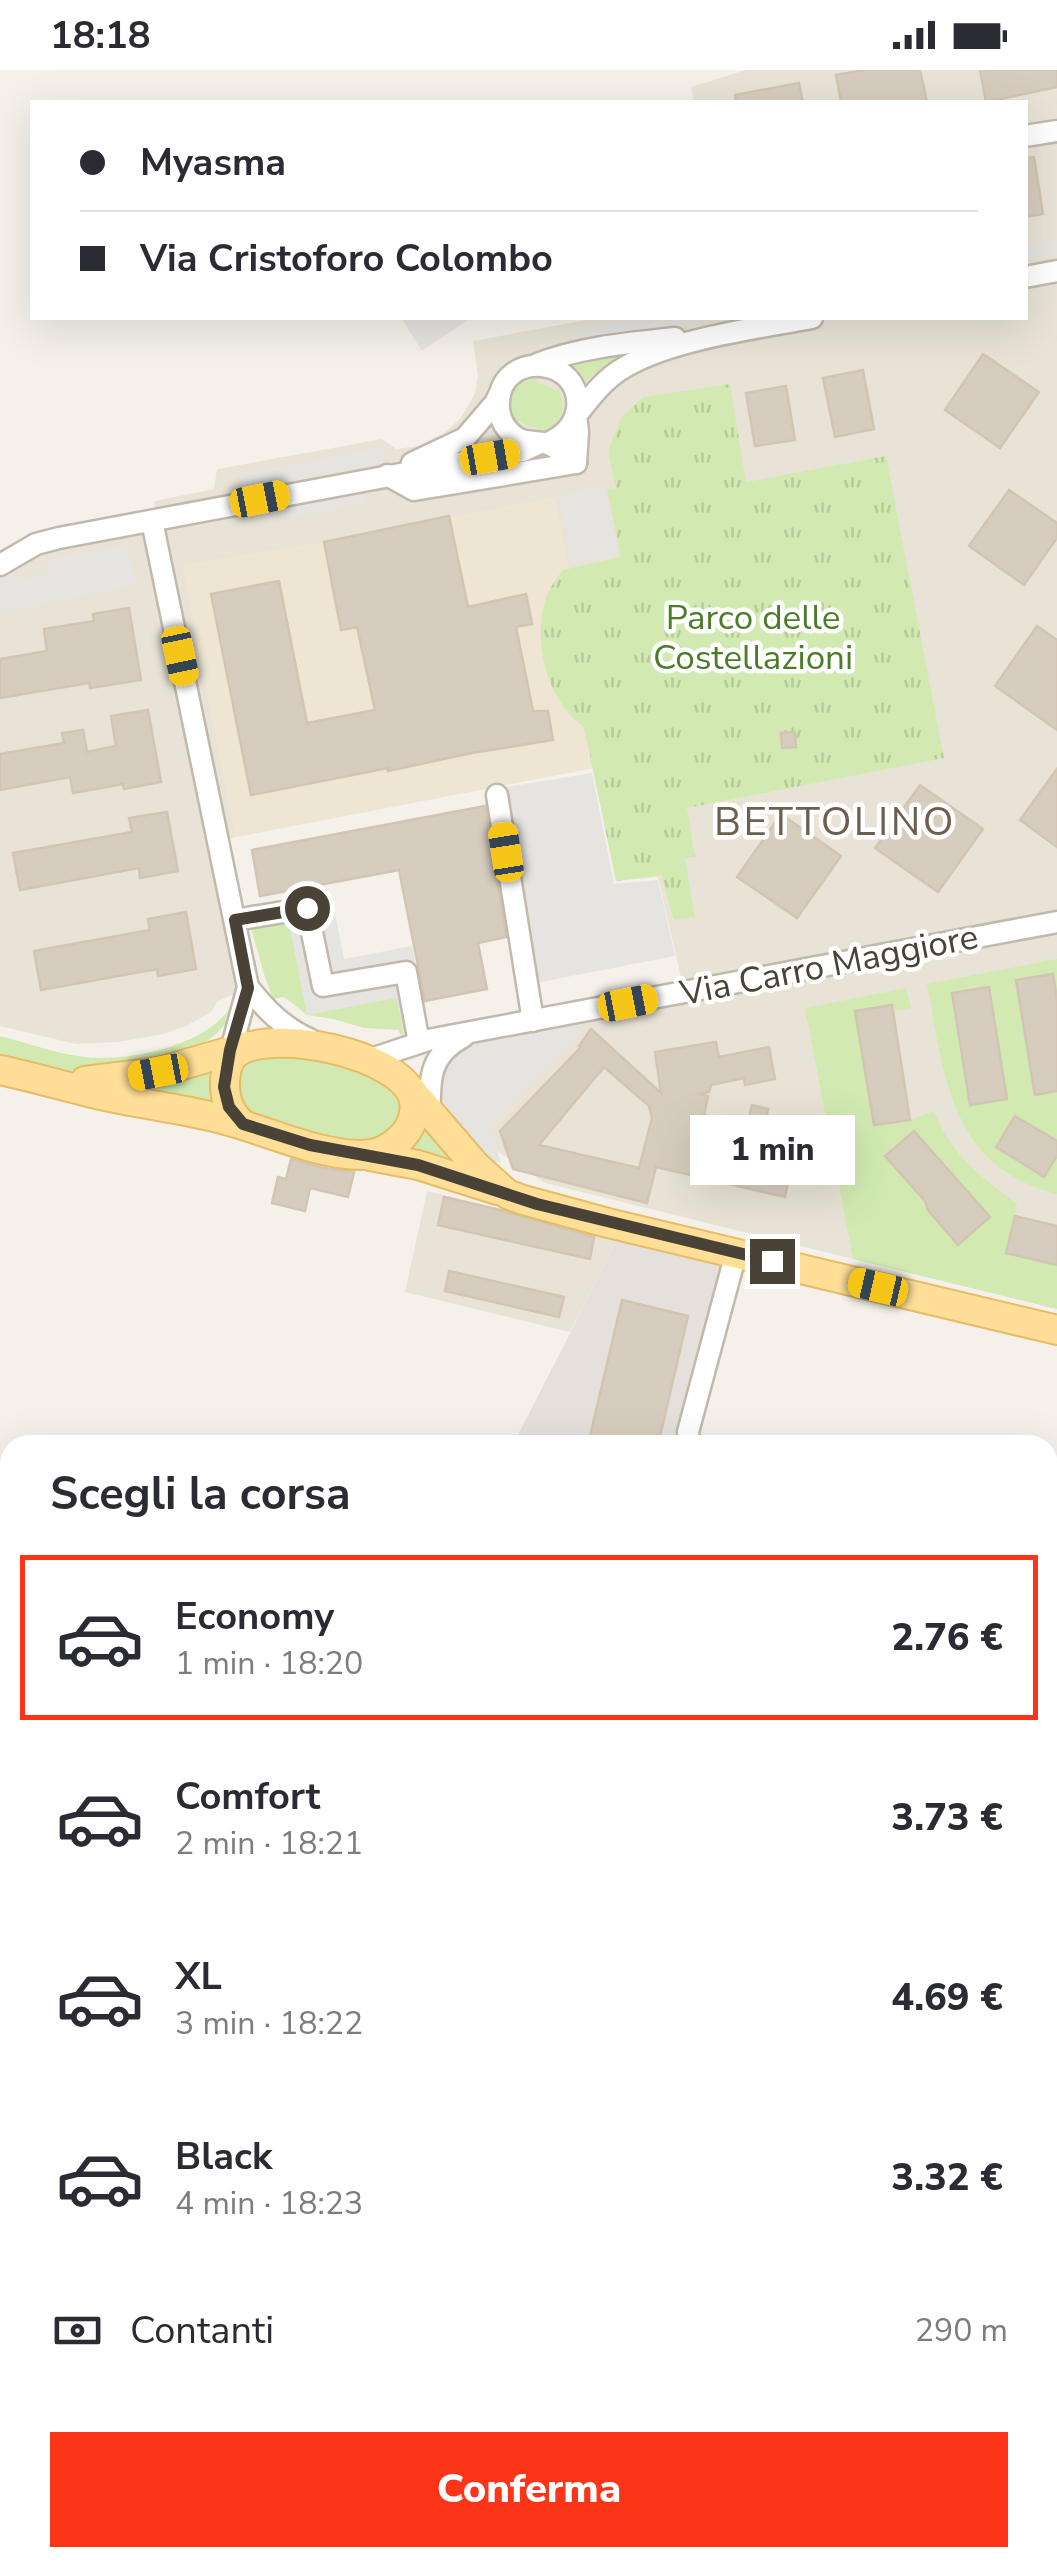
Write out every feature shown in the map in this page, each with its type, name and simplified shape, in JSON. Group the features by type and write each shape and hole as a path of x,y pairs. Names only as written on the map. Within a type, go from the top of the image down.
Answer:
{"main road":[{"path":"58,1082 137,1076 286,1043 323,1046 368,1060 420,1097 476,1166 508,1194"},
{"path":"237,1054 224,1087 229,1107 251,1128"},
{"path":"0,1070 96,1094 179,1109 310,1145 403,1161 570,1213 1057,1330"},
{"path":"363,1155 394,1145 409,1126 420,1097"}],"street":[{"path":"1028,136 1057,131"},
{"path":"1028,276 1057,271"},
{"path":"388,475 464,438 495,403 512,375 522,368 554,357 741,324 788,320"},
{"path":"0,565 36,544 523,451 564,434 597,390 624,367 741,324"},
{"path":"535,365 559,371 575,390 576,463"},
{"path":"504,385 498,404 504,424 518,438 543,443 576,463"},
{"path":"388,475 414,490 576,463"},
{"path":"152,520 248,988 237,1054"},
{"path":"496,795 533,1021"},
{"path":"235,920 307,908 323,986 406,972 420,1043"},
{"name":"Via Carro Maggiore","path":"368,1060 420,1043 1057,922"},
{"path":"248,988 267,1012 295,1033 323,1046"},
{"path":"420,1097 445,1048 470,1033"},
{"path":"251,1128 281,1140 292,1153 362,1169 403,1161"},
{"path":"688,1435 736,1253"}],"shaded area":[{"path":"746,70 1057,70 1057,1309 545,1183 486,1144 429,1045 686,999 658,877 616,881 593,768 221,840 154,501 214,489 217,469 382,439 396,449 418,446 444,433 461,418 475,393 478,376 473,341 586,320 1028,320 1028,100 694,100 691,87"},
{"path":"1057,240 1057,254 1028,259 1028,245"},
{"path":"402,320 468,320 422,351"},
{"path":"634,320 704,320 573,345 571,332"},
{"path":"382,447 385,462 243,490 240,476"},
{"path":"604,487 618,555 572,564 559,496"},
{"path":"362,489 365,503 265,522 263,509"},
{"path":"555,497 569,569 563,570 551,686 567,714 584,727 594,768 235,837 182,565"},
{"path":"152,521 248,987 217,1002 211,1012 186,1026 160,1035 76,1044 0,1026 0,565 7,559"},
{"path":"128,546 135,585 3,612 0,606 0,565 4,562 22,581 48,573 47,559"},
{"path":"592,773 614,884 658,880 675,956 520,986 488,790"},
{"path":"331,894 344,959 412,946 428,1027 404,1032 396,998 307,1015 289,922 237,931 233,911"},
{"path":"575,1013 580,1031 489,1128 501,1162 491,1162 464,1135 442,1100 441,1077 446,1061 481,1038"},
{"path":"427,1191 619,1237 570,1332 405,1292"},
{"path":"619,1237 740,1266 695,1435 518,1435"}],"green space":[{"path":"631,348 584,382 564,360"},
{"path":"537,378 536,382 555,391 558,388 563,403 557,422 538,432 537,428 516,423 511,408 516,388"},
{"name":"Parco delle Costellazioni","path":"730,384 746,482 886,456 944,758 687,808 695,857 685,859 695,917 674,920 661,875 616,881 584,727 560,701 546,668 542,614 548,593 563,570 621,557 607,489 616,488 608,451 621,418 643,397"},
{"path":"289,922 397,998 404,1034 307,1015 284,997 273,999 251,928"},
{"path":"1057,959 1057,1194 1021,1181 994,1163 973,1140 947,1083 927,984"},
{"path":"906,988 911,1008 895,1011 893,1004 855,1011 874,1125 910,1120 934,1111 959,1153 1017,1204 1006,1253 1057,1265 1057,1309 853,1259 805,1008"},
{"path":"230,1008 224,1025 209,1039 167,1059 142,1065 77,1071 0,1061 0,1036 85,1057 143,1054 203,1032"},
{"path":"297,1051 378,1077 398,1100 400,1112 391,1130 367,1140 350,1140 280,1126 246,1111 237,1091 243,1065 258,1056"},
{"path":"214,1065 211,1085 215,1106 133,1090"},
{"path":"422,1119 466,1165 406,1151"}],"building":[{"path":"864,70 920,70 927,100 841,100 836,75"},
{"path":"980,70 1057,70 1057,87 986,100"},
{"path":"799,83 803,100 736,100 735,95"},
{"path":"1034,157 1043,214 1028,216 1028,158"},
{"path":"983,354 1039,392 1000,448 945,410"},
{"path":"863,370 874,429 835,437 823,378"},
{"path":"786,386 795,440 755,446 746,393"},
{"path":"1009,490 1057,523 1057,538 1024,585 969,546"},
{"path":"449,516 468,607 526,594 532,624 516,627 533,711 548,711 553,740 251,795 211,594 279,581 307,723 375,710 357,627 341,630 324,542"},
{"path":"129,608 141,680 90,688 89,683 0,698 0,659 47,651 44,629 94,621 93,614"},
{"path":"1037,626 1057,640 1057,730 995,686"},
{"path":"148,710 161,782 73,793 70,777 0,790 0,754 64,743 62,733 83,730 87,752 116,746 111,716"},
{"path":"795,732 796,747 782,748 781,733"},
{"path":"1057,769 1057,847 1020,820"},
{"path":"920,785 983,829 938,892 875,848"},
{"path":"485,806 506,937 478,943 487,989 425,1001 399,870 260,896 252,850"},
{"path":"167,812 178,871 140,878 139,868 20,890 13,853 132,832 129,818"},
{"path":"781,814 841,856 797,918 737,877"},
{"path":"186,912 196,969 158,976 157,969 41,990 34,951 150,930 148,919"},
{"path":"1053,974 1057,999 1057,1091 1035,1095 1016,980"},
{"path":"989,987 1007,1099 970,1105 952,993"},
{"path":"892,1005 910,1120 874,1125 855,1011"},
{"path":"591,1029 661,1093 655,1052 716,1042 719,1057 769,1047 775,1079 745,1085 744,1078 711,1085 709,1092 699,1094 708,1096 704,1115 747,1125 752,1105 768,1109 764,1130 778,1133 771,1163 787,1167 785,1197 656,1167 647,1203 513,1169 500,1131","holes":["604,1067 649,1106 652,1118 639,1168 539,1145"]},
{"path":"1015,1116 1057,1141 1057,1156 1044,1177 996,1147"},
{"path":"914,1131 990,1217 958,1245 885,1156"},
{"path":"291,1159 354,1172 348,1197 310,1188 305,1211 272,1203 278,1177 286,1179"},
{"path":"444,1197 594,1237 590,1259 438,1225"},
{"path":"1015,1216 1057,1226 1057,1265 1006,1253"},
{"path":"449,1271 564,1297 559,1317 445,1291"},
{"path":"622,1300 688,1316 660,1435 590,1435"}],"district":[{"name":"BETTOLINO","path":"835,822"}],"route":[{"path":"307,908 235,920 248,988 224,1087 229,1107 243,1124 288,1140 418,1165 537,1204 772,1261"}]}
